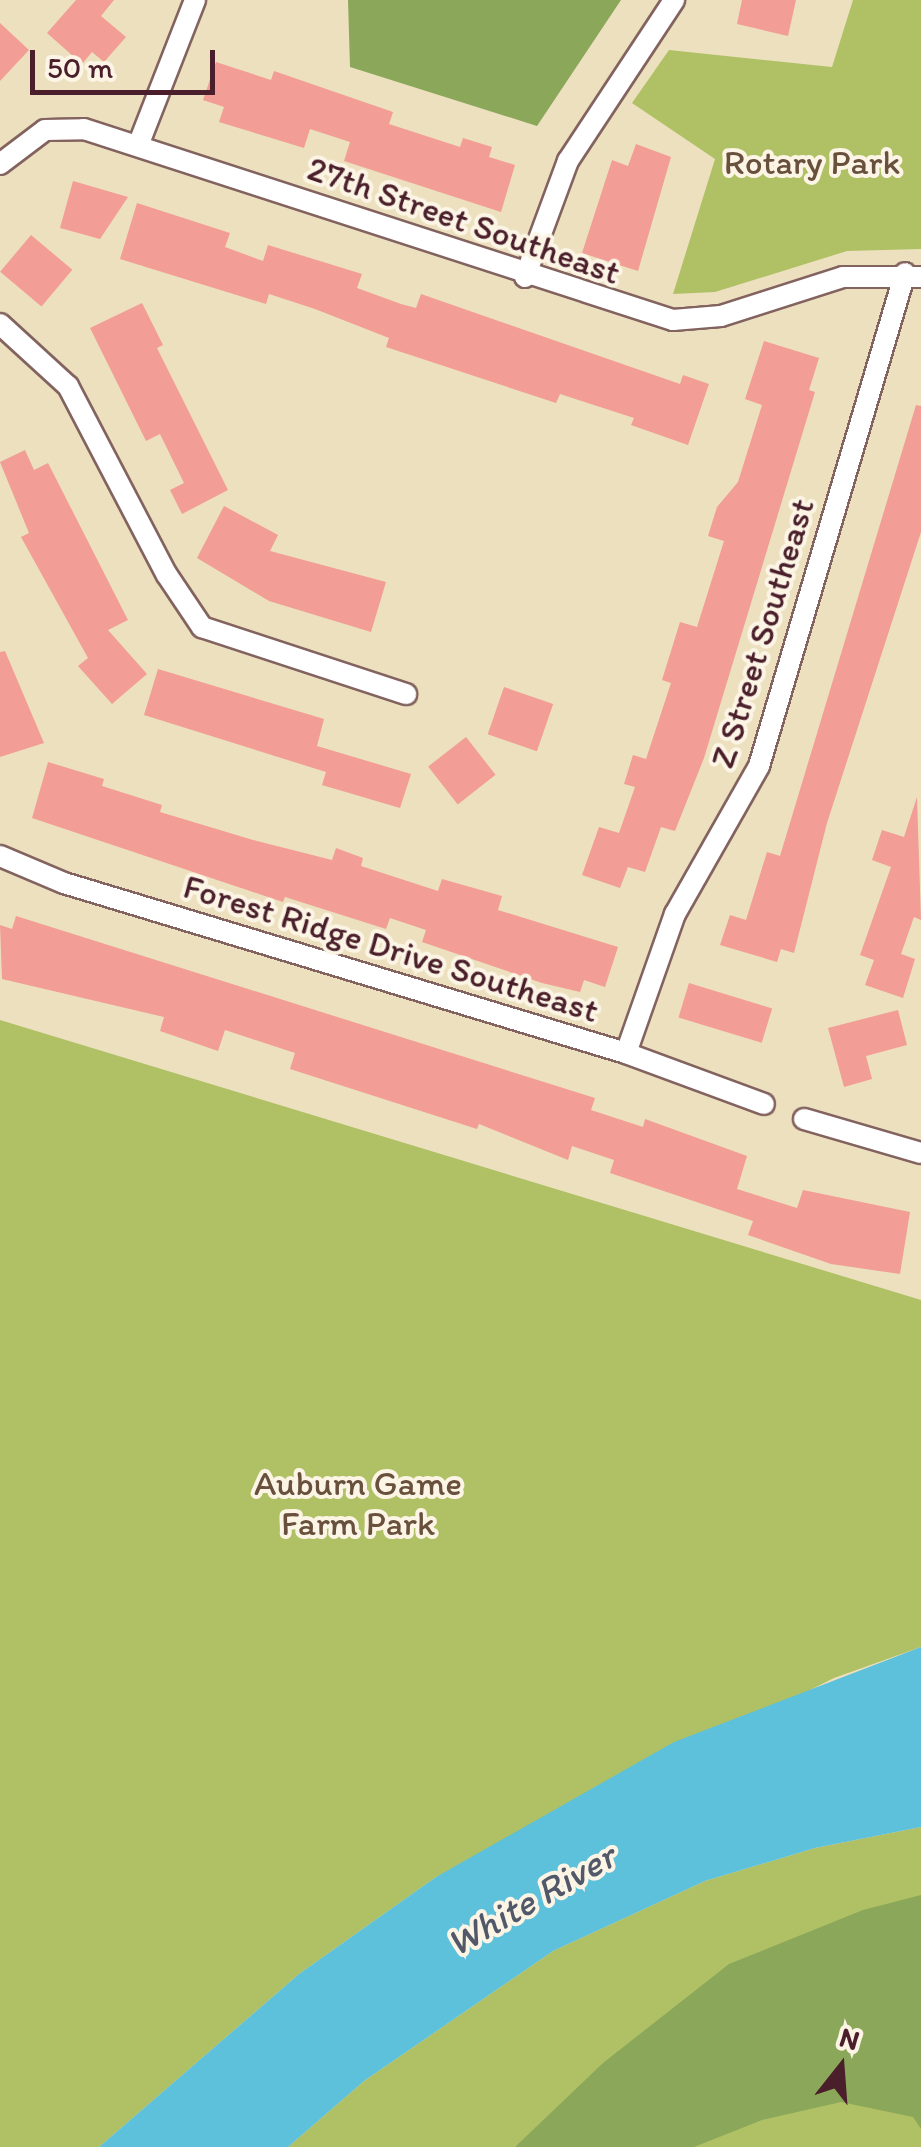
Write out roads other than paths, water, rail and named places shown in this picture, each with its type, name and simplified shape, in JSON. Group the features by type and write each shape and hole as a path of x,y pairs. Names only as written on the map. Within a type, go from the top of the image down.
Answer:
{"street":[{"path":"139,143 195,0"},
{"path":"525,277 568,161 674,0"},
{"name":"27th Street Southeast","path":"0,164 26,138 62,128 139,143 525,277 638,313 696,321 843,277 913,275"},
{"name":"Z Street Southeast","path":"626,1054 675,914 760,766 913,275"},
{"path":"0,324 68,386 174,588 202,627 406,694"},
{"name":"Forest Ridge Drive Southeast","path":"0,856 64,883 626,1054 764,1104"},
{"path":"804,1120 921,1153"}],"water":[{"name":"White River","path":"921,1647 921,1827 815,1848 705,1881 553,1951 364,2081 288,2147 99,2147 299,1974 436,1877 674,1742"}],"park label":[{"name":"Rotary Park","path":"812,162"},
{"name":"Auburn Game Farm Park","path":"358,1503"}]}
